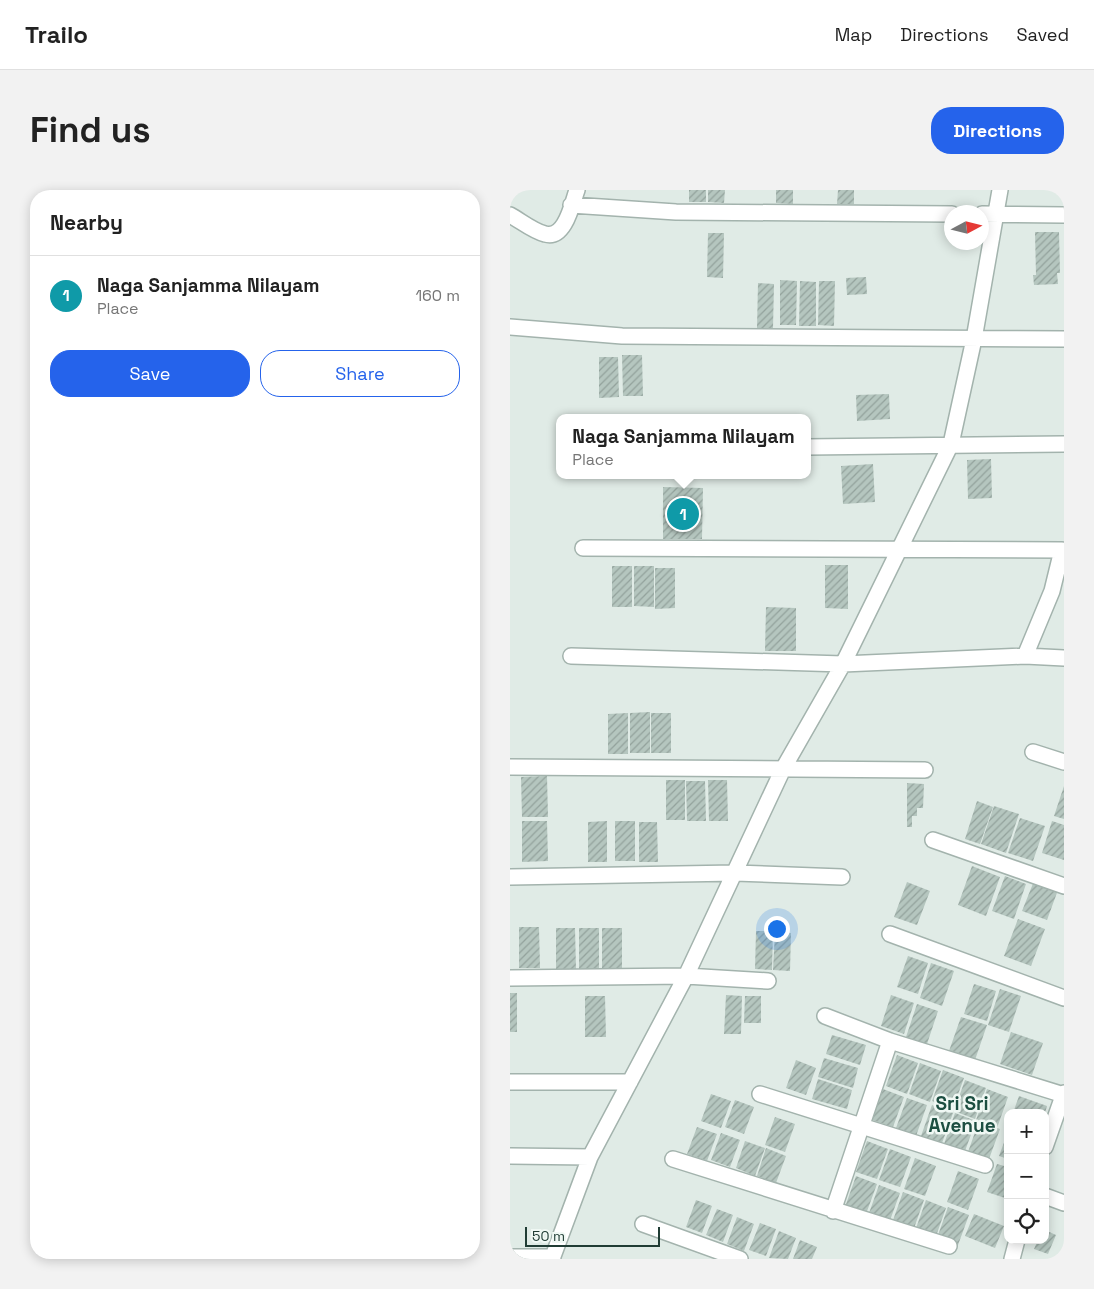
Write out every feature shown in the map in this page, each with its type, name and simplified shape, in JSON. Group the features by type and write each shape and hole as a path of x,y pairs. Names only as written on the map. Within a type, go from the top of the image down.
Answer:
{"street":[{"path":"510,215 545,234 553,235 560,231 577,190"},
{"path":"1000,190 989,214 1064,215"},
{"path":"572,205 676,212 944,214"},
{"path":"510,1257 552,1258 590,1157 686,976 783,769 843,664 951,444 974,339 985,250"},
{"path":"510,326 622,336 1064,339"},
{"path":"811,447 1064,444"},
{"path":"583,548 1063,550 1052,591 1025,656"},
{"path":"572,656 843,664 1025,656 1064,658"},
{"path":"1033,752 1064,762"},
{"path":"510,767 925,770"},
{"path":"933,840 1064,886"},
{"path":"510,877 735,873 842,878"},
{"path":"890,934 1064,998"},
{"path":"510,978 686,976 768,981"},
{"path":"825,1016 890,1041 1064,1094 1049,1136"},
{"path":"833,1211 890,1041"},
{"path":"510,1082 630,1082"},
{"path":"760,1094 985,1165"},
{"path":"510,1156 590,1157"},
{"path":"673,1159 949,1246"},
{"path":"1049,1197 1064,1203"},
{"path":"643,1224 740,1259"},
{"path":"1012,1259 1016,1244"}],"building":[{"path":"689,190 706,190 706,202 689,202"},
{"path":"708,190 725,190 724,203 708,202"},
{"path":"776,190 793,190 793,204 776,203"},
{"path":"838,190 854,190 854,204 837,204"},
{"path":"1035,232 1059,232 1060,273 1057,273 1058,284 1034,285 1033,275 1036,275"},
{"path":"708,233 724,233 723,278 707,277"},
{"path":"866,277 867,294 847,295 846,278"},
{"path":"780,280 797,281 796,325 780,325"},
{"path":"800,281 816,282 816,326 799,326"},
{"path":"819,281 835,281 834,326 818,325"},
{"path":"758,283 774,284 773,328 757,328"},
{"path":"622,355 642,355 643,396 623,396"},
{"path":"599,357 618,357 619,397 599,398"},
{"path":"889,394 890,419 857,421 856,395"},
{"path":"991,459 992,498 968,499 967,460"},
{"path":"873,464 875,502 843,504 841,466"},
{"path":"663,487 703,488 702,539 663,539"},
{"path":"825,565 848,565 848,609 825,608"},
{"path":"612,566 632,566 632,607 612,607"},
{"path":"634,566 654,566 654,607 634,606"},
{"path":"655,568 675,568 675,608 655,609"},
{"path":"766,607 796,608 796,651 765,651"},
{"path":"650,712 650,753 630,753 630,713"},
{"path":"628,713 628,754 608,754 608,714"},
{"path":"651,713 671,713 671,753 651,753"},
{"path":"547,776 548,817 522,817 521,777"},
{"path":"666,780 685,780 685,820 666,820"},
{"path":"708,780 727,780 728,821 709,821"},
{"path":"686,781 705,781 706,821 687,821"},
{"path":"907,783 924,784 923,808 917,808 917,816 912,816 912,827 907,827"},
{"path":"1064,786 1064,819 1054,816"},
{"path":"977,801 993,807 980,844 965,839"},
{"path":"994,806 1019,814 1006,853 981,844"},
{"path":"1020,818 1045,826 1033,861 1008,853"},
{"path":"522,821 547,821 548,861 522,862"},
{"path":"607,821 607,862 588,862 588,822"},
{"path":"615,821 635,821 635,861 615,861"},
{"path":"1052,821 1064,825 1064,860 1042,853"},
{"path":"639,822 657,822 658,862 639,862"},
{"path":"972,866 1000,877 986,916 958,905"},
{"path":"1005,876 1026,884 1014,919 992,911"},
{"path":"1034,881 1058,890 1047,920 1022,911"},
{"path":"907,882 930,891 917,925 894,917"},
{"path":"1018,919 1045,929 1031,966 1004,956"},
{"path":"519,927 539,927 540,968 519,968"},
{"path":"556,928 575,928 576,969 556,969"},
{"path":"579,928 599,928 599,969 579,969"},
{"path":"602,928 622,928 622,968 602,968"},
{"path":"756,931 773,931 772,970 755,969"},
{"path":"775,932 791,933 790,971 773,970"},
{"path":"908,956 928,963 918,994 897,987"},
{"path":"931,963 954,971 942,1006 920,998"},
{"path":"974,984 996,991 987,1021 964,1014"},
{"path":"1000,989 1021,996 1009,1032 988,1025"},
{"path":"510,993 517,993 517,1032 510,1032"},
{"path":"726,995 742,996 741,1034 724,1034"},
{"path":"891,995 914,1003 904,1034 881,1026"},
{"path":"585,996 605,996 606,1037 585,1037"},
{"path":"745,996 761,996 761,1023 744,1023"},
{"path":"917,1004 938,1011 927,1044 906,1037"},
{"path":"961,1017 987,1025 975,1060 949,1051"},
{"path":"1011,1032 1043,1043 1032,1075 1000,1064"},
{"path":"832,1035 866,1045 860,1065 826,1054"},
{"path":"897,1055 918,1063 907,1094 886,1086"},
{"path":"824,1058 858,1068 853,1088 818,1077"},
{"path":"796,1060 816,1068 806,1095 786,1088"},
{"path":"920,1063 941,1071 930,1102 909,1094"},
{"path":"943,1070 964,1078 953,1108 932,1101"},
{"path":"818,1079 852,1090 847,1109 812,1099"},
{"path":"965,1080 986,1088 975,1119 954,1111"},
{"path":"883,1089 904,1097 893,1127 872,1120"},
{"path":"987,1089 1008,1097 997,1128 1000,1129 989,1159 968,1152 979,1121 976,1120"},
{"path":"711,1094 731,1101 721,1128 701,1121"},
{"path":"1019,1096 1047,1106 1046,1109 1014,1109"},
{"path":"907,1098 927,1105 916,1136 896,1128"},
{"path":"735,1100 754,1107 744,1134 725,1127"},
{"path":"932,1105 953,1113 942,1143 921,1136"},
{"path":"955,1113 976,1121 965,1151 944,1144"},
{"path":"775,1117 795,1124 785,1152 765,1145"},
{"path":"697,1127 717,1134 707,1161 687,1154"},
{"path":"721,1133 740,1140 730,1167 711,1160"},
{"path":"745,1141 765,1148 755,1176 736,1168"},
{"path":"867,1141 888,1149 877,1179 856,1172"},
{"path":"1004,1143 1004,1158 999,1156"},
{"path":"766,1148 786,1156 776,1183 757,1176"},
{"path":"890,1149 911,1157 900,1187 879,1180"},
{"path":"915,1158 936,1166 925,1196 904,1189"},
{"path":"997,1164 1004,1166 1004,1198 987,1192"},
{"path":"958,1171 979,1179 968,1210 947,1202"},
{"path":"856,1176 877,1184 866,1214 845,1207"},
{"path":"879,1185 900,1193 889,1223 868,1216"},
{"path":"903,1192 924,1200 913,1231 892,1223"},
{"path":"696,1200 712,1206 702,1233 686,1227"},
{"path":"926,1200 946,1208 935,1239 915,1231"},
{"path":"948,1207 969,1215 958,1245 937,1238"},
{"path":"717,1209 733,1215 723,1242 706,1235"},
{"path":"974,1214 1004,1226 995,1248 965,1236"},
{"path":"737,1217 754,1224 744,1251 727,1244"},
{"path":"760,1223 776,1229 766,1256 749,1250"},
{"path":"779,1231 796,1238 788,1259 769,1258"},
{"path":"1049,1232 1056,1235 1048,1254 1034,1249 1036,1244 1049,1244"},
{"path":"800,1240 817,1247 812,1259 793,1259"}],"place":[{"name":"Naga Sanjamma Nilayam","path":"683,514"}],"district":[{"name":"Sri Sri Avenue","path":"962,1114"}]}
